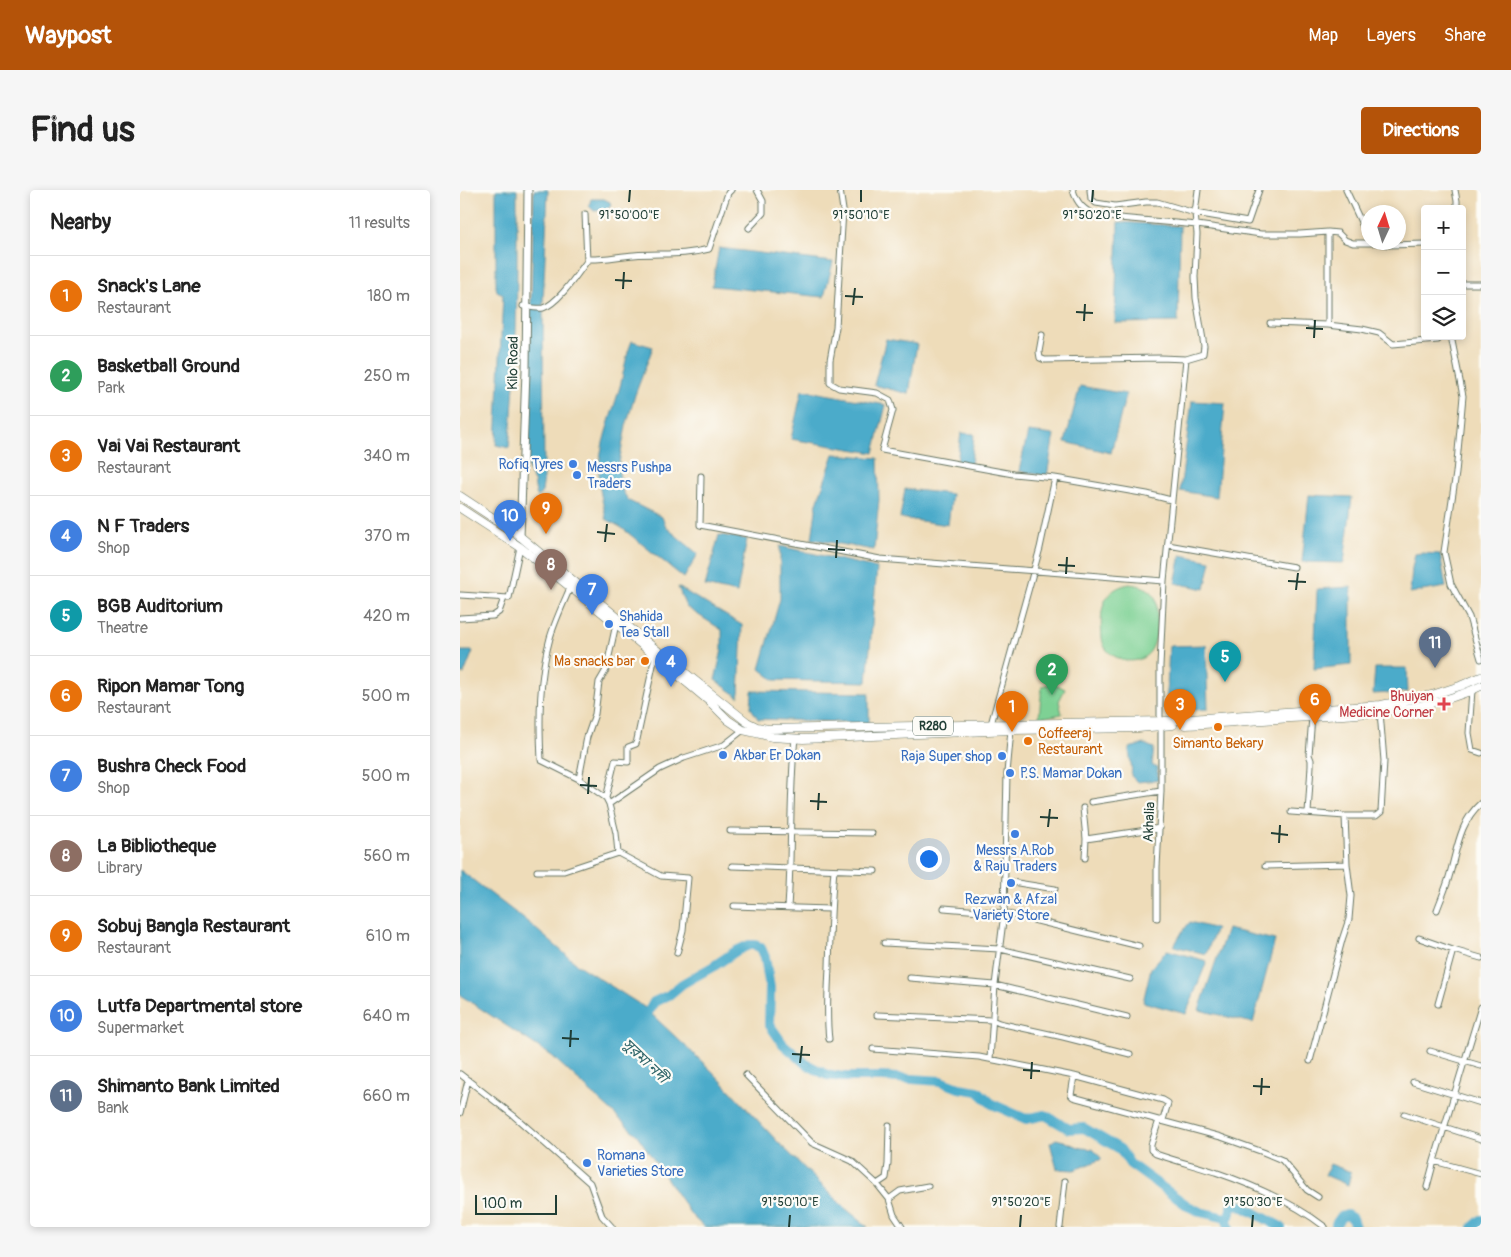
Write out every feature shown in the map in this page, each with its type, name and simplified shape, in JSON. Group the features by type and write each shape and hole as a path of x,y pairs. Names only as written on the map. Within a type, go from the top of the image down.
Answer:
{"main road":[{"name":"R280","path":"460,496 518,535 747,722 757,727 768,729 992,724 1161,724 1380,705 1432,695 1481,677"},
{"name":"R280","path":"460,508 520,547 655,656 710,702 728,720 743,730 772,736 795,738 954,734 1312,717 1380,712 1432,703 1481,686"}],"street":[{"name":"Kilo Road","path":"524,190 525,307"},
{"name":"Kilo Road","path":"518,535 528,190"},
{"path":"587,259 607,259 641,254 676,255 709,248 728,193 731,190"},
{"path":"749,228 763,213 763,201 758,190"},
{"path":"840,190 843,210 836,327 830,360 830,383 839,388 877,393 890,400 893,410 882,450 1013,474 1055,478 1155,495 1171,500"},
{"path":"1074,190 1076,199 1084,210 1096,216 1197,225 1261,234 1338,233 1345,240 1361,243"},
{"path":"1090,190 1091,199 1096,203 1107,206 1157,202 1195,213 1248,222 1259,190"},
{"path":"1042,335 1039,352 1040,358 1045,360 1186,359 1203,354 1204,346 1196,298 1195,278 1197,225 1195,213 1198,190"},
{"path":"1346,190 1361,222"},
{"path":"1455,190 1458,205"},
{"path":"525,307 542,308 553,302 587,261 585,214"},
{"path":"1328,232 1328,325"},
{"path":"1406,245 1421,244"},
{"path":"1466,284 1481,284"},
{"path":"1270,323 1328,325 1379,333 1392,344 1438,340"},
{"path":"1452,340 1463,396 1456,473 1444,552 1451,584 1470,617 1481,659"},
{"name":"Akhalia","path":"1157,918 1156,875 1162,791 1160,666 1164,581 1186,359"},
{"path":"701,476 700,525 880,559 1164,581"},
{"path":"992,724 1034,570 1055,478"},
{"path":"1168,545 1294,567"},
{"path":"460,595 509,598 520,547"},
{"path":"570,588 550,638 540,704 541,760 579,779 606,798 616,833 618,853"},
{"path":"460,618 493,616 499,612 504,598"},
{"path":"579,779 587,737 595,714 599,682 606,670 616,624"},
{"path":"606,798 615,761 628,762 628,747 636,744 655,656"},
{"path":"1472,690 1469,733 1472,750 1481,753"},
{"path":"1291,812 1376,816 1381,812 1384,761 1380,712"},
{"path":"1308,813 1312,760 1309,755 1312,717"},
{"path":"609,804 660,769 684,758 724,745 743,730"},
{"path":"990,1059 995,986 1004,913 1007,773 1011,730"},
{"path":"788,907 792,832 790,793 795,738"},
{"path":"1091,802 1162,791"},
{"path":"1437,910 1449,877 1456,846 1462,830 1473,810 1481,803"},
{"path":"1083,808 1086,839 1085,858"},
{"path":"1310,1061 1342,940 1350,919 1351,896 1347,864 1345,816"},
{"path":"1086,839 1160,828"},
{"path":"730,831 872,833"},
{"path":"537,871 564,871 618,853 661,876 688,878 683,930 677,953"},
{"path":"1264,866 1347,864"},
{"path":"732,866 874,871"},
{"path":"829,1039 827,1022 830,909 834,870"},
{"path":"1005,881 1055,889"},
{"path":"734,906 830,909"},
{"path":"944,908 1004,913 1139,946"},
{"path":"1419,938 1481,958"},
{"path":"884,943 1000,949 1130,979"},
{"path":"1438,1004 1453,950"},
{"path":"910,978 995,986 1127,1017"},
{"path":"1427,1187 1481,1007"},
{"path":"877,1015 992,1020 1130,1054"},
{"path":"1474,1029 1481,1031"},
{"path":"873,1049 990,1059 1074,1076 1163,1100 1168,1103 1151,1150 1156,1154 1215,1172 1252,1187 1298,1209 1325,1227"},
{"path":"1430,1051 1481,1066"},
{"path":"460,1074 514,1116 590,1183 602,1216 612,1227"},
{"path":"746,1075 812,1143 852,1161 877,1184 889,1199 894,1215 902,1227"},
{"path":"1074,1076 1071,1095 1073,1097 1221,1136 1282,1160 1307,1190 1318,1197"},
{"path":"460,1113 468,1080"},
{"path":"1413,1082 1481,1103"},
{"path":"1404,1114 1481,1138"},
{"path":"877,1184 886,1178 889,1126"},
{"path":"1434,1160 1481,1174"},
{"path":"1060,1227 1064,1181"},
{"path":"889,1199 900,1191 928,1186"}],"green space":[{"path":"1129,584 1140,586 1150,591 1155,597 1157,609 1153,646 1147,655 1133,661 1123,660 1109,653 1104,645 1101,629 1102,612 1107,597 1112,591"},
{"path":"1053,683 1065,689 1059,701 1062,714 1039,717 1042,686"}],"water":[{"path":"496,190 517,190 517,287 509,448 496,445 503,294 497,291 496,287"},
{"path":"534,190 548,190 543,304 544,477 542,492 538,497 527,461"},
{"path":"591,199 604,199 610,202 611,206 605,210 594,211 589,206"},
{"path":"1118,222 1180,226 1178,322 1115,323"},
{"path":"719,248 833,262 824,297 712,286"},
{"path":"886,339 917,344 909,394 874,385"},
{"path":"632,341 653,347 635,395 626,426 618,468 623,492 629,501 662,517 666,527 698,554 684,578 622,528 606,519 599,482 599,466 606,433"},
{"path":"1080,386 1126,394 1111,453 1065,442"},
{"path":"802,390 886,405 874,453 791,439"},
{"path":"1192,401 1225,403 1217,497 1180,491"},
{"path":"1028,432 1054,435 1047,476 1019,471"},
{"path":"961,433 974,434 971,464 957,463"},
{"path":"834,454 878,458 879,500 874,550 812,539 817,503"},
{"path":"905,489 952,494 948,525 900,518"},
{"path":"1309,495 1352,497 1344,563 1302,562"},
{"path":"719,535 747,539 737,593 705,586"},
{"path":"780,546 877,568 867,682 774,680 760,669 780,599"},
{"path":"1415,554 1440,554 1446,587 1410,593"},
{"path":"1181,555 1211,561 1205,589 1175,583"},
{"path":"678,587 742,625 739,697 715,680 722,650 722,630 686,607"},
{"path":"1351,587 1351,665 1314,669 1317,589"},
{"path":"1206,645 1208,709 1166,712 1169,646"},
{"path":"460,651 473,651 464,674 460,674"},
{"path":"1375,668 1407,668 1408,692 1373,694"},
{"path":"752,691 869,693 869,723 758,719 751,708"},
{"path":"1144,744 1154,748 1152,765 1157,768 1158,780 1137,782 1131,776 1129,748"},
{"name":"সুরমা নদী","path":"460,870 529,923 578,965 644,1007 714,1073 776,1140 845,1208 868,1227 704,1227 692,1216 637,1135 552,1056 460,995"},
{"path":"1190,922 1216,929 1206,954 1174,946"},
{"path":"1227,929 1275,940 1253,1023 1199,1010"},
{"path":"1167,950 1207,961 1186,1014 1143,1002 1151,968"},
{"path":"1056,1139 1081,1148 1093,1149 1102,1159 1074,1170 1057,1169 1050,1143"},
{"path":"1330,1164 1351,1172 1348,1185 1325,1175"}],"waterway":[{"path":"642,1023 654,1002 669,995 682,984 736,951 749,945 755,945 761,948 765,957 770,988 769,1024 783,1044 806,1064 827,1075 941,1081 959,1088 978,1091 992,1104 1026,1119 1045,1115 1069,1129 1084,1128 1120,1149 1130,1164 1188,1206 1200,1212 1226,1218 1229,1227"},
{"path":"1226,1218 1229,1216 1232,1206 1238,1204 1281,1227"},
{"path":"1336,1227 1341,1217 1347,1215 1352,1218 1355,1227"},
{"path":"1473,1227 1481,1220"}],"place":[{"name":"Rofiq Tyres","path":"573,464"},
{"name":"Messrs Pushpa Traders","path":"577,475"},
{"name":"Sobuj Bangla Restaurant","path":"546,534"},
{"name":"Lutfa Departmental store","path":"510,541"},
{"name":"La Bibliotheque","path":"551,590"},
{"name":"Bushra Check Food","path":"592,615"},
{"name":"Shahida Tea Stall","path":"609,624"},
{"name":"Ma snacks bar","path":"645,661"},
{"name":"Shimanto Bank Limited","path":"1435,668"},
{"name":"BGB Auditorium","path":"1225,682"},
{"name":"N F Traders","path":"671,687"},
{"name":"Basketball Ground","path":"1052,695"},
{"name":"Bhuiyan Medicine Corner","path":"1444,704"},
{"name":"Ripon Mamar Tong","path":"1315,725"},
{"name":"Simanto Bekary","path":"1218,727"},
{"name":"Vai Vai Restaurant","path":"1180,730"},
{"name":"Snack's Lane","path":"1012,732"},
{"name":"Coffeeraj Restaurant","path":"1028,741"},
{"name":"Akbar Er Dokan","path":"723,755"},
{"name":"Raja Super shop","path":"1002,756"},
{"name":"P.S. Mamar Dokan","path":"1010,773"},
{"name":"Messrs A.Rob & Raju Traders","path":"1015,834"},
{"name":"Rezwan & Afzal Variety Store","path":"1011,883"},
{"name":"Romana Varieties Store","path":"587,1163"}]}
